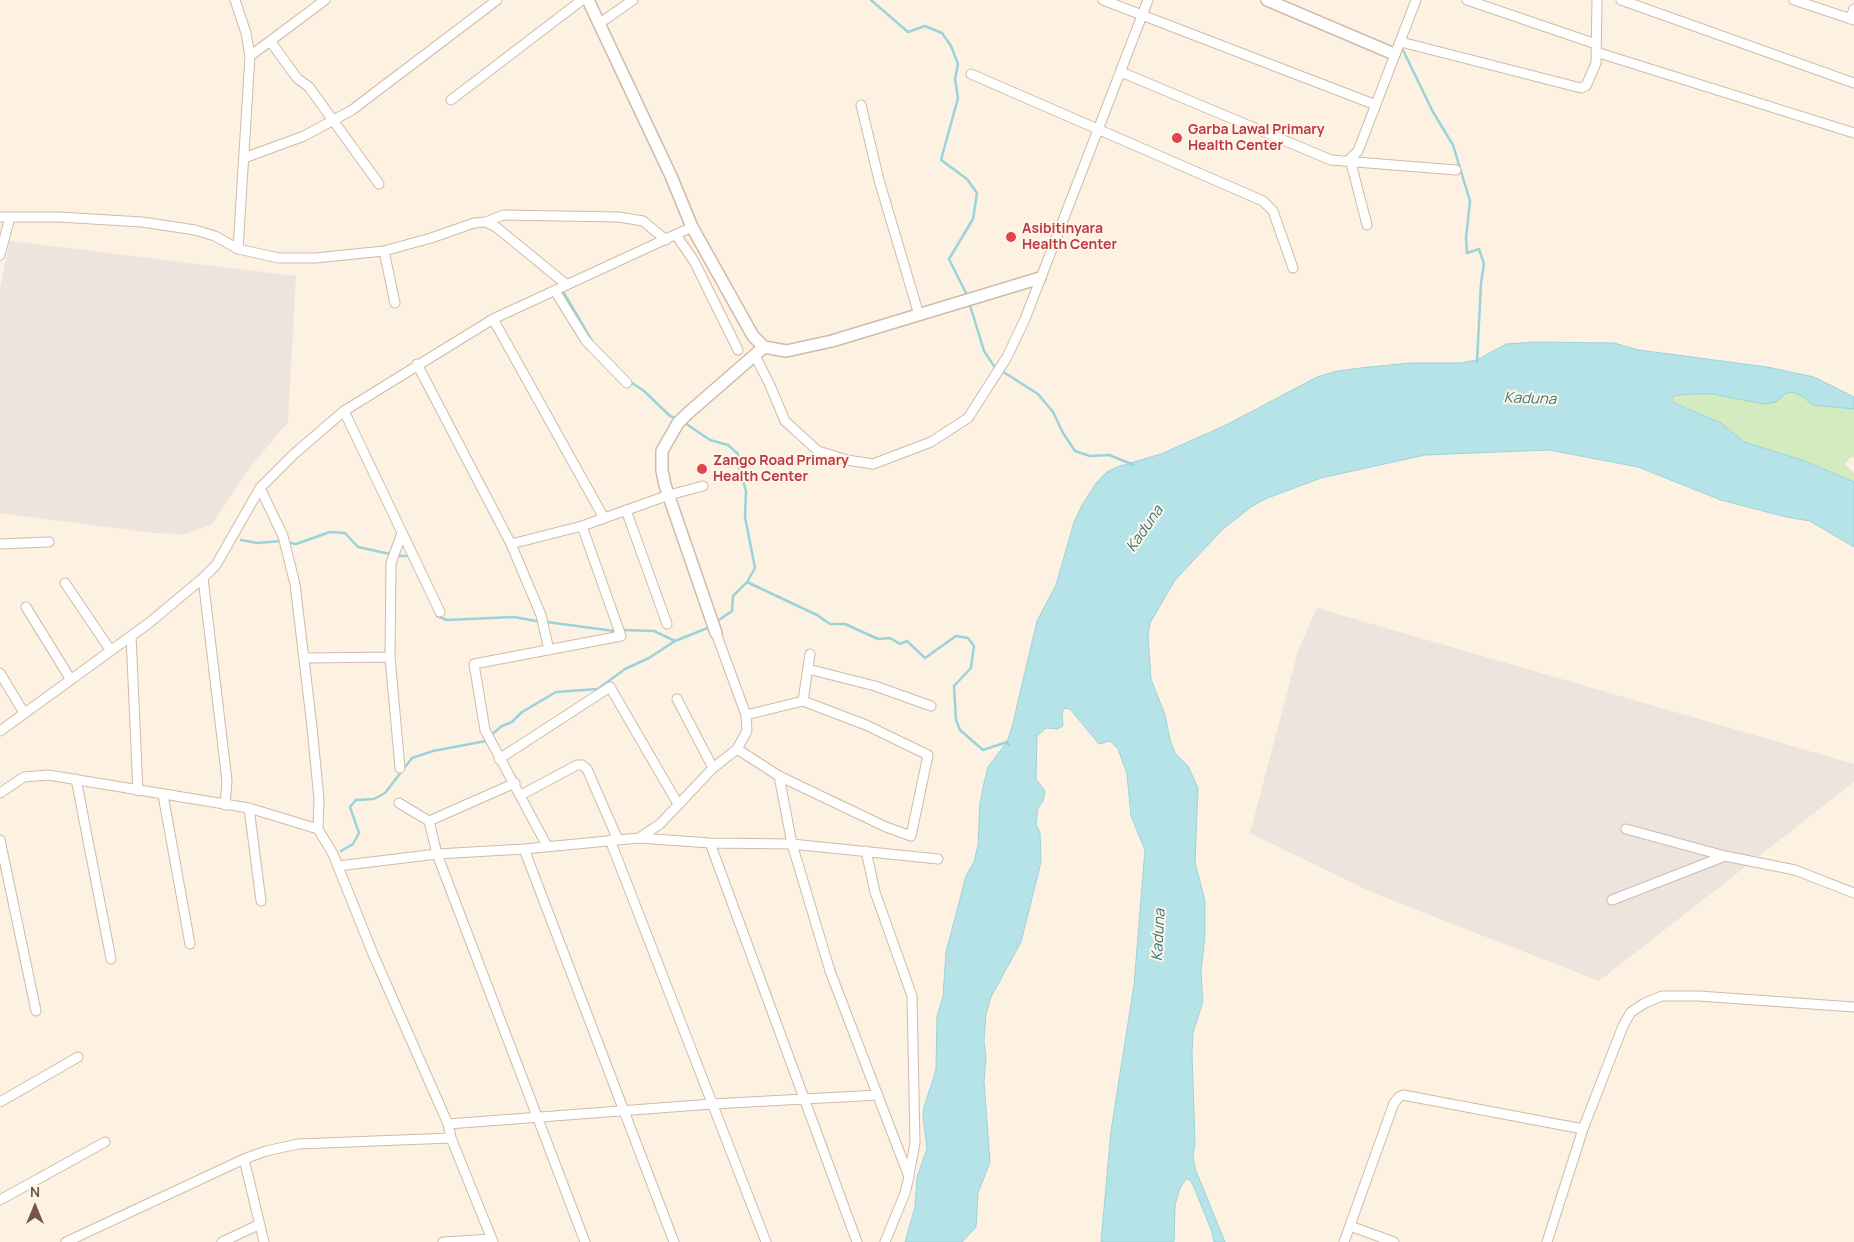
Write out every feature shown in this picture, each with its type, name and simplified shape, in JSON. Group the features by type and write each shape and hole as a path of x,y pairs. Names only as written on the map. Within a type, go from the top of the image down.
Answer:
{"street":[{"path":"235,0 246,33 250,56 238,249"},
{"path":"250,56 325,0"},
{"path":"244,158 334,122 497,0"},
{"path":"451,100 582,0"},
{"path":"588,0 692,227 753,336 764,347 786,351 832,340 1040,278"},
{"path":"600,23 633,0"},
{"path":"1103,0 1376,105"},
{"path":"754,356 769,383 785,422 818,451 847,460 873,464 931,442 968,418 996,378 1007,357 1099,129 1148,0"},
{"path":"1267,0 1281,3 1394,54"},
{"path":"1350,160 1358,151 1416,0"},
{"path":"1467,0 1596,48 1854,133"},
{"path":"1401,42 1581,88 1586,86 1596,63 1597,0"},
{"path":"1620,0 1854,83"},
{"path":"1794,0 1852,20 1854,9"},
{"path":"270,41 297,78 309,87 379,184"},
{"path":"1120,72 1331,160 1350,160 1456,170"},
{"path":"971,74 1263,201 1273,211 1280,226 1293,268"},
{"path":"861,106 879,180 919,315"},
{"path":"1350,160 1367,225"},
{"path":"0,217 142,222 195,230 215,236 238,249 280,258 315,258 384,251 431,238 474,223 486,222 503,215 619,217 643,221 666,240"},
{"path":"0,255 10,217"},
{"path":"486,222 496,227 567,285"},
{"path":"0,731 131,636 203,578 216,565 260,488 294,454 344,412 418,364 493,319 692,227"},
{"path":"676,236 694,261 738,350"},
{"path":"384,251 395,303"},
{"path":"555,291 586,341 626,383"},
{"path":"493,319 604,518"},
{"path":"639,838 660,824 713,768 737,749 747,731 746,715 669,495 662,471 662,451 686,414 764,347"},
{"path":"418,364 511,544 541,615 549,650"},
{"path":"344,412 440,612"},
{"path":"511,544 582,526 669,495 704,486"},
{"path":"260,488 287,548 295,584 305,658 319,799 318,829 338,866 373,954 448,1124 450,1138 492,1241 443,1242"},
{"path":"626,510 667,624"},
{"path":"547,846 515,784 498,759 485,730 474,664 621,636 582,526"},
{"path":"400,768 390,657 391,563 402,533"},
{"path":"0,544 49,542"},
{"path":"203,578 227,781 225,805"},
{"path":"65,583 110,651"},
{"path":"26,608 71,680"},
{"path":"131,636 138,791"},
{"path":"803,701 810,654"},
{"path":"305,658 390,657"},
{"path":"808,669 875,686 931,706"},
{"path":"0,673 24,713"},
{"path":"498,759 610,687 678,804"},
{"path":"678,700 713,768"},
{"path":"737,749 779,776 886,827 911,836 928,755 866,725 803,701 746,715"},
{"path":"521,795 576,765 582,765 587,769 712,1104 766,1242"},
{"path":"0,792 24,777 48,774 138,791 248,808 318,829"},
{"path":"779,776 792,844 830,971 909,1178"},
{"path":"76,779 111,959"},
{"path":"429,821 515,784"},
{"path":"163,795 190,944"},
{"path":"399,803 429,821 437,854 539,1117 585,1242"},
{"path":"248,808 261,901"},
{"path":"1626,829 1725,856 1795,870 1854,893"},
{"path":"338,866 437,854 524,849 639,838 710,843 792,844 938,859"},
{"path":"0,840 36,1011"},
{"path":"710,843 857,1242"},
{"path":"524,849 674,1242"},
{"path":"866,851 876,892 912,996 916,1143 909,1178 885,1242"},
{"path":"1612,900 1725,856"},
{"path":"1547,1242 1583,1129 1623,1026 1631,1012 1645,1003 1662,996 1698,996 1854,1007"},
{"path":"0,1102 78,1057"},
{"path":"448,1124 712,1104 878,1095"},
{"path":"1344,1242 1394,1103 1399,1097 1403,1096 1583,1129"},
{"path":"66,1242 244,1159 266,1151 298,1144 450,1138"},
{"path":"0,1200 105,1142"},
{"path":"244,1159 258,1224 264,1242"},
{"path":"222,1242 258,1224"},
{"path":"1350,1226 1394,1242"}],"shaded area":[{"path":"10,241 296,276 288,422 247,471 211,525 184,534 153,533 0,513 0,288"},
{"path":"1317,608 1854,764 1854,782 1599,981 1371,892 1250,833 1298,651"}],"green space":[{"path":"1793,392 1802,396 1813,405 1854,409 1854,458 1851,457 1845,464 1854,473 1854,482 1805,461 1744,442 1721,423 1672,402 1673,396 1691,394 1712,394 1736,399 1779,397"}],"water":[{"name":"Kaduna","path":"1536,342 1614,343 1639,350 1767,367 1814,377 1854,397 1854,409 1813,405 1802,396 1793,392 1786,393 1776,402 1765,404 1712,394 1673,396 1672,402 1721,423 1744,442 1805,461 1854,482 1854,547 1810,521 1786,517 1721,500 1638,467 1549,450 1425,455 1321,478 1265,499 1251,507 1223,529 1175,580 1150,623 1148,637 1151,679 1165,715 1170,740 1175,753 1188,766 1198,788 1195,862 1205,901 1205,934 1201,973 1203,1001 1193,1033 1195,1143 1193,1158 1196,1171 1225,1242 1214,1242 1212,1232 1193,1185 1190,1180 1186,1179 1180,1188 1175,1205 1174,1242 1101,1242 1111,1131 1134,985 1145,850 1131,816 1127,774 1118,749 1110,741 1099,744 1070,709 1065,708 1062,712 1063,726 1057,729 1046,728 1037,736 1036,779 1045,791 1043,801 1038,808 1036,824 1040,833 1041,862 1021,942 991,997 986,1014 984,1081 990,1162 978,1193 976,1227 962,1242 905,1242 915,1207 917,1177 927,1149 923,1117 924,1107 936,1070 937,1016 943,997 946,952 966,876 974,862 978,845 980,803 988,767 1007,742 1037,621 1056,585 1074,522 1082,505 1097,482 1107,472 1117,467 1161,454 1226,425 1317,377 1337,371 1369,367 1411,363 1460,363 1477,360 1506,344"}],"waterway":[{"path":"871,0 908,32 925,26 942,33 951,46 958,64 955,79 958,98 941,160 967,179 977,193 973,219 949,259 968,297"},
{"path":"1401,46 1433,112 1453,145 1470,201 1466,238 1467,253 1479,249 1484,264 1481,283 1477,362"},
{"path":"564,293 592,341"},
{"path":"969,302 984,351 994,366 1038,394 1053,412 1063,433 1075,451 1090,456 1109,455 1134,465"},
{"path":"629,381 644,391 670,416 678,419"},
{"path":"685,423 710,440 728,445 738,454 739,468 746,491 745,517 755,568 747,582"},
{"path":"287,542 296,544 330,532 345,533 358,547 390,554"},
{"path":"241,540 257,543 281,541"},
{"path":"396,556 410,556"},
{"path":"716,622 732,611 733,596 747,582 817,615 830,624 845,624 878,639 890,638 900,644 907,641 925,658 956,636 968,638 974,646 971,668 954,686 956,720 960,730 983,750 1007,742 1009,745"},
{"path":"436,612 437,616 447,620 514,617 536,621"},
{"path":"547,622 614,631"},
{"path":"491,735 502,726 512,722 522,712 556,692 598,689 625,669 649,658 675,641 710,627"},
{"path":"624,630 654,631 675,641"},
{"path":"341,851 353,844 359,833 350,807 356,800 374,799 385,793 412,758 433,751 486,741"}],"place":[{"name":"Garba Lawal Primary Health Center","path":"1177,138"},
{"name":"Asibitinyara Health Center","path":"1011,237"},
{"name":"Zango Road Primary Health Center","path":"702,469"}]}
